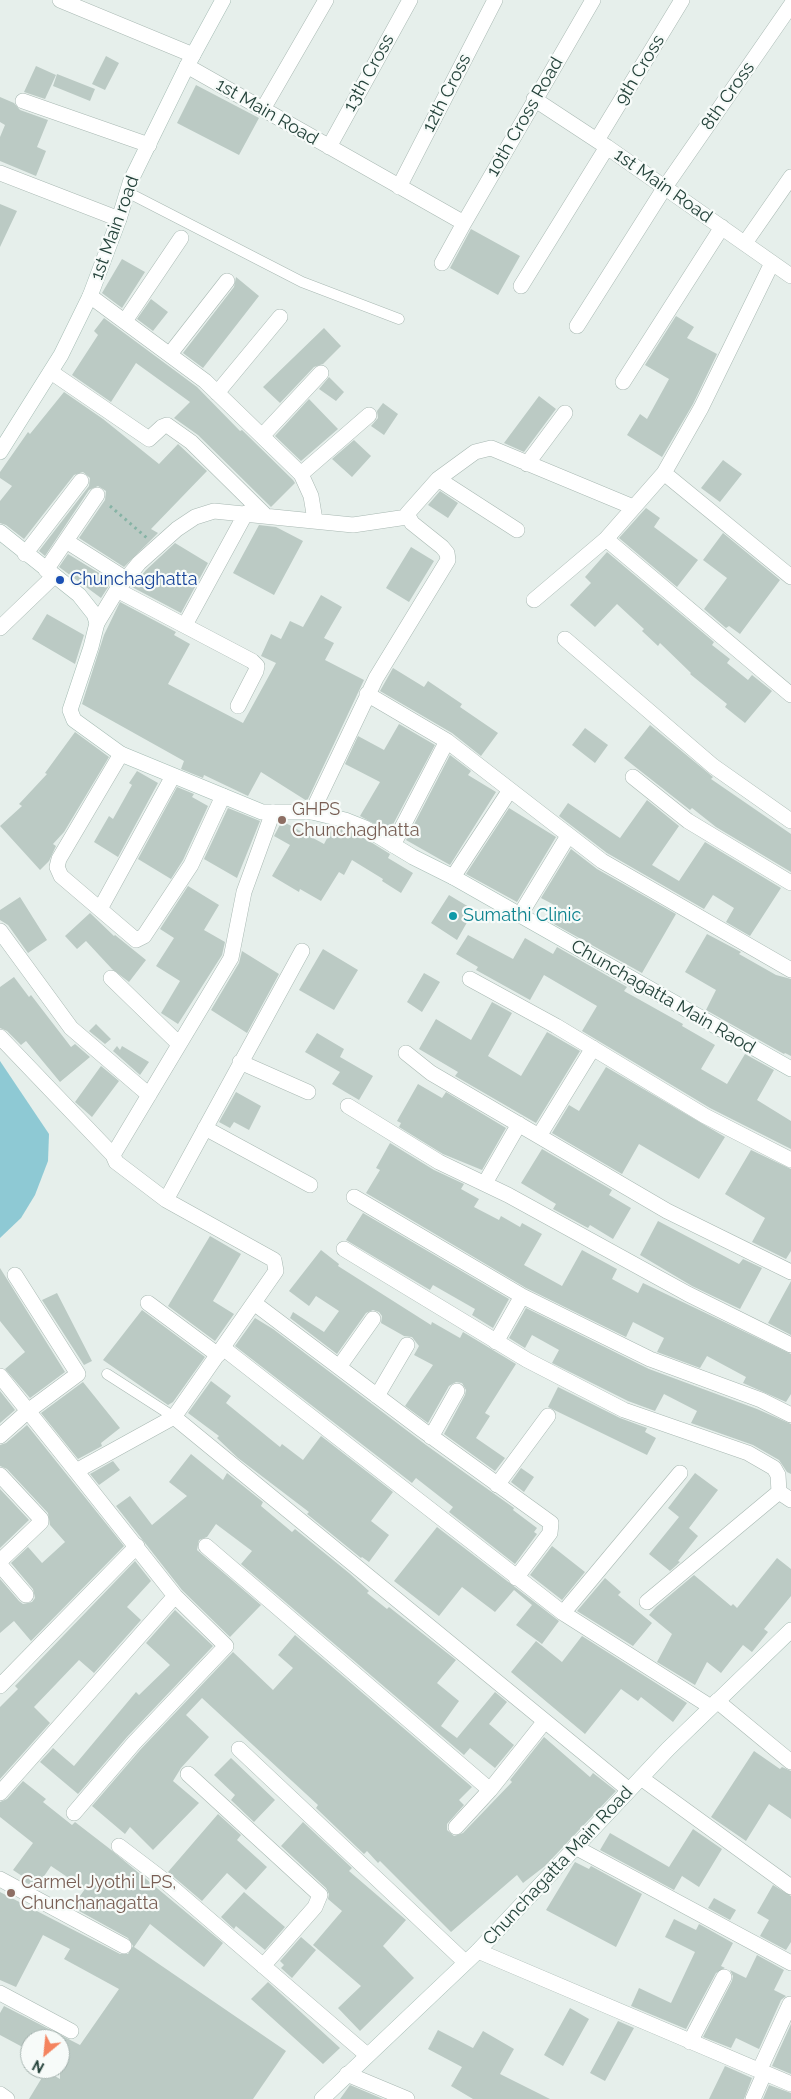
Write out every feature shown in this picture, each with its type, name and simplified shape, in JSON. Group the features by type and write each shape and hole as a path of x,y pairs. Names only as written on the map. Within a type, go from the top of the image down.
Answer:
{"street":[{"name":"1st Main Road","path":"60,0 94,6 190,60 263,110 458,219"},
{"name":"1st Main road","path":"0,452 51,372 90,296 119,219 127,192 190,60 223,0"},
{"path":"263,110 326,0"},
{"name":"13th Cross","path":"329,147 410,0"},
{"name":"12th Cross","path":"399,187 494,0"},
{"name":"10th Cross Road","path":"442,263 458,219 534,99 592,0"},
{"name":"9th Cross","path":"521,286 682,0"},
{"name":"8th Cross","path":"577,326 665,187 791,5"},
{"name":"1st Main Road","path":"534,99 602,143 791,276"},
{"path":"23,101 149,145"},
{"name":"1st Main Road","path":"0,173 119,219"},
{"path":"744,243 791,177"},
{"path":"623,382 722,227"},
{"path":"125,321 181,238"},
{"path":"534,600 606,539 664,473 701,408 772,263"},
{"path":"170,354 226,281"},
{"path":"90,296 205,381 262,436 300,474 311,496 315,520"},
{"path":"217,393 280,317"},
{"path":"51,372 149,439 167,425 191,442 264,514"},
{"path":"262,436 321,373"},
{"path":"527,464 565,413"},
{"path":"300,474 369,415"},
{"path":"312,812 367,694 448,560 447,553 442,547 407,517 412,507 438,479 483,448 491,448 633,507"},
{"path":"664,473 791,577"},
{"path":"438,479 517,530"},
{"path":"25,554 81,481"},
{"path":"0,628 50,573 66,541 97,495"},
{"name":"Chunchagatta Main Raod","path":"407,517 353,525 264,514 214,511 195,517 139,562 97,623 70,710 74,720 120,754 262,812 312,812 345,820 365,828 791,1068"},
{"path":"185,625 246,513"},
{"path":"1,536 78,595 94,614 97,623"},
{"path":"606,539 791,695"},
{"path":"66,541 122,585 185,625 252,661 257,666 238,706"},
{"path":"565,639 714,766 791,821"},
{"path":"367,694 447,741 602,861 791,970"},
{"path":"393,845 447,741"},
{"path":"120,754 59,859 57,867 61,876 136,940 144,936 191,865 222,796"},
{"path":"100,910 174,776"},
{"path":"634,777 688,822 791,884"},
{"path":"453,877 510,790"},
{"path":"113,1155 231,958 244,892 273,812"},
{"path":"520,915 568,836"},
{"path":"0,930 71,1028 149,1095"},
{"path":"166,1200 302,951"},
{"path":"111,978 179,1044"},
{"path":"470,979 593,1048 705,1116 791,1160"},
{"path":"0,1037 113,1155 116,1162 166,1200 274,1260 276,1272 174,1417 76,1471"},
{"path":"539,1136 593,1048"},
{"path":"406,1053 431,1073 667,1211 791,1272"},
{"path":"240,1062 308,1092"},
{"path":"348,1106 439,1162 485,1183 688,1294 791,1345"},
{"path":"485,1183 519,1124"},
{"path":"205,1128 310,1185"},
{"path":"354,1197 522,1296 650,1359 761,1400 791,1415"},
{"path":"344,1248 526,1360 624,1410 748,1453 774,1468 785,1496 647,1602"},
{"path":"0,1436 28,1411 78,1374 15,1275"},
{"path":"496,1342 522,1296"},
{"path":"148,1303 220,1351 563,1613 714,1704 788,1755"},
{"path":"254,1303 431,1437 550,1523 552,1528 516,1578"},
{"path":"339,1367 373,1319"},
{"path":"377,1396 407,1345"},
{"path":"0,1376 175,1596 226,1646 134,1743 74,1813"},
{"path":"431,1437 457,1390"},
{"path":"497,1485 548,1416"},
{"path":"174,1417 629,1790"},
{"path":"563,1613 680,1473"},
{"path":"0,1475 41,1519 0,1563 26,1594"},
{"path":"0,1686 137,1546"},
{"path":"206,1546 490,1790"},
{"path":"0,1793 175,1596"},
{"name":"Chunchagatta Main Road","path":"322,2099 464,1962 478,1951 629,1790 791,1630"},
{"path":"456,1827 490,1790 545,1721"},
{"path":"239,1749 464,1962"},
{"path":"188,1774 320,1895 315,1907 264,1966"},
{"path":"641,1778 791,1887"},
{"path":"119,1846 264,1966 367,2055"},
{"path":"575,1847 791,1963"},
{"path":"0,1879 124,1946"},
{"path":"478,1951 791,2084"},
{"path":"690,2042 724,1977"},
{"path":"0,1993 71,2031"},
{"path":"753,2099 790,2004"},
{"path":"348,2074 408,2099"},
{"path":"0,2094 6,2099"}],"lane":[{"path":"127,192 302,282 399,319"},
{"path":"107,1374 174,1417"}],"path":[{"path":"110,506 157,546"}],"water":[{"path":"0,1061 49,1134 48,1161 35,1195 21,1218 0,1238"}],"building":[{"path":"106,56 119,63 105,90 92,84"},
{"path":"36,66 56,75 45,99 24,92"},
{"path":"57,74 95,89 90,101 53,86"},
{"path":"196,85 259,118 239,155 177,123"},
{"path":"0,97 14,103 20,110 48,120 37,147 46,151 36,176 0,161 0,137 5,125 0,122"},
{"path":"0,204 17,211 0,247"},
{"path":"471,229 520,256 498,295 450,268"},
{"path":"122,259 145,272 122,308 102,293"},
{"path":"236,277 259,296 203,368 183,353 234,287"},
{"path":"151,299 168,312 153,331 137,319"},
{"path":"676,316 694,327 687,338 717,354 693,404 662,457 627,435 640,414 647,419 669,379 645,365"},
{"path":"104,318 197,387 295,483 271,507 198,435 174,418 190,402 136,363 111,402 72,375 98,335 94,331"},
{"path":"324,328 341,346 323,364 314,367 280,403 263,387"},
{"path":"329,377 344,392 336,401 319,389"},
{"path":"64,392 103,419 159,464 178,444 207,471 151,529 158,533 124,567 79,538 105,500 106,491 98,486 89,490 45,556 39,551 89,486 90,478 83,472 74,475 24,539 6,525 0,523 0,501 12,486 0,478 0,472 28,432 30,434"},
{"path":"539,396 556,409 524,452 504,443"},
{"path":"309,399 338,429 301,461 275,436"},
{"path":"383,403 398,414 384,435 371,426 378,418 377,411"},
{"path":"354,440 371,456 352,477 332,459"},
{"path":"723,460 742,474 720,502 701,488"},
{"path":"440,491 458,503 448,518 428,505"},
{"path":"646,508 660,518 654,527 698,560 677,587 619,538"},
{"path":"259,525 276,527 303,541 274,595 233,573"},
{"path":"723,533 780,580 740,634 729,626 726,628 704,609 727,578 703,560"},
{"path":"175,543 208,563 181,613 132,587 146,570"},
{"path":"411,547 434,561 409,602 386,588"},
{"path":"607,552 714,642 712,645 730,659 727,663 748,680 752,675 772,691 745,723 725,707 727,704 690,674 660,643 658,646 642,631 644,629 617,604 595,627 570,605 591,583 585,577"},
{"path":"68,554 112,581 101,598 59,567"},
{"path":"321,595 342,607 324,638 334,643 325,660 364,680 307,801 261,772 248,796 204,775 203,778 181,769 184,761 82,704 104,635 120,602 176,632 174,635 190,644 168,684 243,723 276,663 261,656 271,634 281,639 290,621 303,627"},
{"path":"47,614 84,635 75,664 32,639"},
{"path":"393,668 424,687 428,681 462,704 460,707 498,733 481,756 452,733 380,691"},
{"path":"399,724 435,745 389,832 360,816 380,782 345,764 358,736 384,750"},
{"path":"650,725 713,777 711,779 791,834 791,872 716,827 692,808 690,810 624,758"},
{"path":"585,728 608,745 595,763 572,745"},
{"path":"75,732 109,757 64,832 53,844 56,846 49,861 40,870 0,826 22,806 19,804 47,774 45,773"},
{"path":"450,755 471,771 468,775 496,792 450,865 406,840"},
{"path":"137,771 158,783 118,857 94,842 109,816 113,819 132,785 129,783"},
{"path":"177,787 194,794 192,797 208,806 183,860 171,879 138,859"},
{"path":"647,800 679,826 652,865 679,881 705,842 781,888 750,936 726,922 734,908 713,895 704,909 607,853 559,816 568,803 620,838"},
{"path":"228,808 260,821 237,878 204,859"},
{"path":"509,808 556,837 517,902 466,874"},
{"path":"282,821 324,844 333,827 361,836 390,854 388,858 413,873 401,893 382,881 383,879 352,860 344,875 339,872 321,901 300,889 299,892 272,876 290,845 274,836"},
{"path":"571,849 597,869 676,914 642,973 554,924 562,909 541,898"},
{"path":"188,886 219,905 204,930 225,942 222,955 178,1024 161,1013 180,981 156,966 174,938 160,929"},
{"name":"Sumathi Clinic","path":"449,895 474,910 457,940 431,923"},
{"path":"20,897 47,940 28,953 8,925 0,920 0,910"},
{"path":"90,913 114,936 146,960 129,982 112,969 86,941 77,949 65,936"},
{"path":"707,934 741,952 739,954 776,975 791,979 791,1056 784,1054 706,1010 716,990 685,972"},
{"path":"468,935 513,959 525,938 553,954 557,947 627,987 624,991 683,1024 682,1026 715,1045 701,1069 727,1084 745,1054 774,1070 757,1100 791,1121 791,1149 710,1108 582,1031 597,1006 544,975 530,1000 476,970 478,967 456,954"},
{"path":"323,949 358,970 334,1010 299,990"},
{"path":"242,951 279,974 247,1033 211,1010 239,963"},
{"path":"424,973 440,982 422,1012 407,1002"},
{"path":"14,977 29,997 31,995 71,1047 75,1044 90,1057 60,1082 26,1041 21,1045 7,1031 0,1028 0,987"},
{"path":"492,1002 512,1013 488,1056 521,1076 547,1032 580,1051 536,1123 455,1076 458,1072 419,1049 436,1019 471,1040"},
{"path":"96,1024 111,1039 105,1044 89,1031"},
{"path":"317,1033 344,1049 340,1057 373,1076 359,1100 332,1084 340,1072 305,1052"},
{"path":"117,1046 120,1050 122,1046 149,1062 140,1075 113,1051"},
{"path":"101,1066 119,1081 92,1117 75,1102"},
{"path":"606,1067 725,1137 699,1179 639,1144 622,1174 552,1133 569,1105 579,1111"},
{"path":"418,1084 442,1098 446,1092 506,1128 482,1170 443,1154 399,1127 401,1123 397,1121"},
{"path":"236,1092 261,1106 249,1130 234,1122 230,1128 219,1122"},
{"path":"390,1143 434,1170 464,1184 461,1189 479,1199 474,1207 499,1220 501,1216 520,1227 522,1223 542,1234 524,1265 562,1286 582,1250 617,1269 612,1279 638,1293 643,1283 791,1354 791,1394 786,1402 743,1383 746,1377 707,1356 700,1368 657,1352 664,1338 633,1322 626,1337 526,1288 366,1193 380,1170 376,1168"},
{"path":"542,1149 612,1190 609,1195 631,1208 613,1239 590,1225 588,1228 553,1209 556,1204 521,1183"},
{"path":"751,1150 791,1169 791,1251 786,1259 752,1242 765,1218 725,1194"},
{"path":"363,1213 509,1299 493,1328 472,1315 475,1309 433,1285 430,1290 346,1240"},
{"path":"658,1221 739,1264 743,1259 762,1268 740,1309 692,1286 640,1255"},
{"path":"210,1236 241,1254 213,1301 234,1314 215,1341 168,1306"},
{"path":"321,1250 339,1264 338,1266 431,1325 432,1322 460,1338 463,1332 516,1364 485,1413 490,1416 476,1438 505,1458 495,1471 444,1434 465,1395 466,1390 462,1383 456,1382 449,1386 428,1423 405,1406 433,1365 414,1355 419,1346 412,1337 404,1336 381,1323 382,1316 379,1312 373,1310 366,1313 337,1354 290,1318 293,1312 324,1332 339,1311 316,1296 309,1306 289,1291"},
{"path":"0,1268 65,1372 30,1398 5,1369 25,1352 0,1321"},
{"path":"791,1281 791,1335 768,1323"},
{"path":"57,1293 92,1361 84,1365 42,1300"},
{"path":"526,1308 649,1369 757,1409 791,1424 791,1474 787,1472 779,1460 753,1445 691,1423 697,1411 664,1394 655,1411 628,1401 552,1363 559,1350 532,1335 525,1348 509,1338"},
{"path":"142,1310 205,1357 173,1402 168,1405 103,1360"},
{"path":"255,1318 273,1329 426,1445 514,1508 513,1510 537,1528 534,1532 537,1534 515,1564 449,1512 453,1507 416,1478 412,1483 235,1346"},
{"path":"211,1381 231,1396 226,1403 280,1447 282,1444 303,1460 321,1436 393,1492 371,1521 389,1535 369,1562 361,1558 307,1514 309,1512 238,1458 217,1438 219,1436 188,1413"},
{"path":"83,1382 120,1428 101,1443 102,1446 78,1459 41,1413"},
{"path":"558,1387 620,1418 647,1428 645,1432 656,1438 647,1455 548,1407"},
{"path":"0,1391 15,1410 0,1423"},
{"path":"27,1425 124,1546 31,1641 14,1621 0,1633 0,1579 23,1604 32,1602 35,1598 33,1589 11,1563 28,1547 42,1563 65,1542 50,1525 48,1513 7,1469 0,1466 0,1445 6,1443"},
{"path":"191,1454 223,1480 227,1473 263,1502 261,1506 292,1532 295,1529 349,1573 369,1591 367,1593 387,1609 389,1607 456,1660 437,1683 459,1701 441,1726 457,1738 495,1692 507,1702 489,1724 514,1745 495,1768 470,1748 464,1755 241,1564 252,1551 216,1524 207,1537 199,1540 197,1550 261,1605 230,1637 182,1590 116,1506 130,1496 152,1525 187,1496 169,1482"},
{"path":"113,1461 120,1470 99,1485 90,1474"},
{"path":"521,1468 534,1477 524,1492 511,1482"},
{"path":"695,1473 718,1490 689,1528 698,1536 678,1561 680,1562 670,1571 649,1554 679,1517 668,1508"},
{"path":"0,1489 29,1520 0,1548"},
{"path":"437,1527 559,1621 542,1644 516,1625 532,1605 514,1590 495,1612 462,1587 439,1616 394,1581"},
{"path":"552,1546 585,1572 562,1600 530,1575"},
{"path":"777,1558 791,1569 791,1596 764,1629 768,1632 752,1652 743,1645 721,1673 707,1662 695,1685 657,1662 672,1634 649,1615 656,1607 694,1575 731,1606 733,1604 737,1608"},
{"path":"135,1561 151,1581 127,1607 141,1620 94,1673 79,1660 34,1707 50,1723 0,1779 0,1707 18,1689 15,1686"},
{"path":"605,1578 621,1592 618,1595 652,1623 633,1646 577,1611"},
{"path":"175,1610 213,1646 127,1737 78,1794 40,1762 53,1748 74,1766 136,1692 139,1695 170,1665 146,1643"},
{"path":"295,1635 472,1787 459,1800 464,1805 447,1824 447,1830 454,1836 463,1833 512,1782 510,1780 544,1737 590,1777 593,1773 616,1791 545,1866 523,1883 517,1875 451,1932 380,1861 378,1863 367,1851 364,1854 316,1808 318,1805 202,1698 186,1715 209,1737 181,1768 173,1781 199,1803 153,1850 130,1827 125,1834 92,1806 141,1749 233,1652 273,1690 293,1668 278,1655"},
{"path":"582,1636 687,1703 673,1722 641,1697 638,1701 621,1689 585,1734 511,1672 536,1641 562,1662"},
{"path":"754,1751 780,1769 782,1767 791,1771 791,1819 769,1804 746,1841 711,1817"},
{"path":"231,1758 275,1800 254,1822 231,1800 235,1795 214,1775"},
{"path":"23,1781 46,1799 43,1802 72,1825 75,1822 110,1849 223,1943 204,1967 150,1924 134,1947 286,2051 253,2099 29,2099 41,2079 70,2079 70,2040 80,2045 119,1989 64,1959 70,1949 43,1935 16,1987 0,1980 0,1892 120,1954 128,1954 133,1946 128,1938 72,1907 85,1889 51,1866 36,1888 23,1881 25,1878 13,1870 33,1843 0,1817 0,1802 7,1799"},
{"path":"218,1814 241,1835 237,1840 267,1867 246,1890 227,1873 202,1901 168,1872"},
{"path":"303,1822 352,1868 349,1871 406,1920 383,1946 414,1978 360,2031 338,2008 361,1986 313,1945 342,1911 328,1899 329,1894 326,1888 281,1846"},
{"path":"693,1829 722,1849 699,1887 682,1876 674,1890 600,1850 610,1833 669,1867"},
{"path":"575,1862 589,1869 591,1866 642,1894 616,1947 546,1910"},
{"path":"773,1885 791,1896 791,1942 786,1950 760,1936 769,1920 757,1913"},
{"path":"244,1892 285,1927 265,1950 236,1926 234,1929 221,1917"},
{"path":"714,1898 736,1910 730,1920 708,1908"},
{"path":"674,1919 696,1930 699,1924 733,1943 721,1966 725,1968 716,1973 686,2029 631,2006 639,1988 671,2003 695,1952 665,1937"},
{"path":"301,1937 316,1950 292,1978 281,1968 284,1965 280,1961"},
{"path":"757,1955 784,1970 774,1990 786,1996 781,2000 759,2049 736,2038 731,2048 703,2037 732,1981 733,1976 730,1970 746,1978"},
{"path":"268,1982 340,2048 323,2064 251,1999"},
{"path":"4,2006 49,2029 20,2029 20,2046 0,2035 0,2013"},
{"path":"570,2008 589,2019 563,2066 544,2055"},
{"path":"618,2021 634,2028 605,2081 590,2073"},
{"path":"791,2024 791,2074 772,2066"},
{"path":"438,2030 473,2048 483,2031 514,2049 500,2074 550,2099 473,2099 451,2086 462,2067 428,2049"},
{"path":"725,2066 752,2078 744,2099 709,2099"},
{"path":"350,2085 383,2099 340,2099"},
{"path":"769,2085 791,2093 791,2099 763,2099"}],"place":[{"name":"Chunchaghatta","path":"60,580"},
{"name":"GHPS Chunchaghatta","path":"282,820"},
{"name":"Sumathi Clinic","path":"453,916"},
{"name":"Carmel Jyothi LPS, Chunchanagatta","path":"11,1893"}]}
